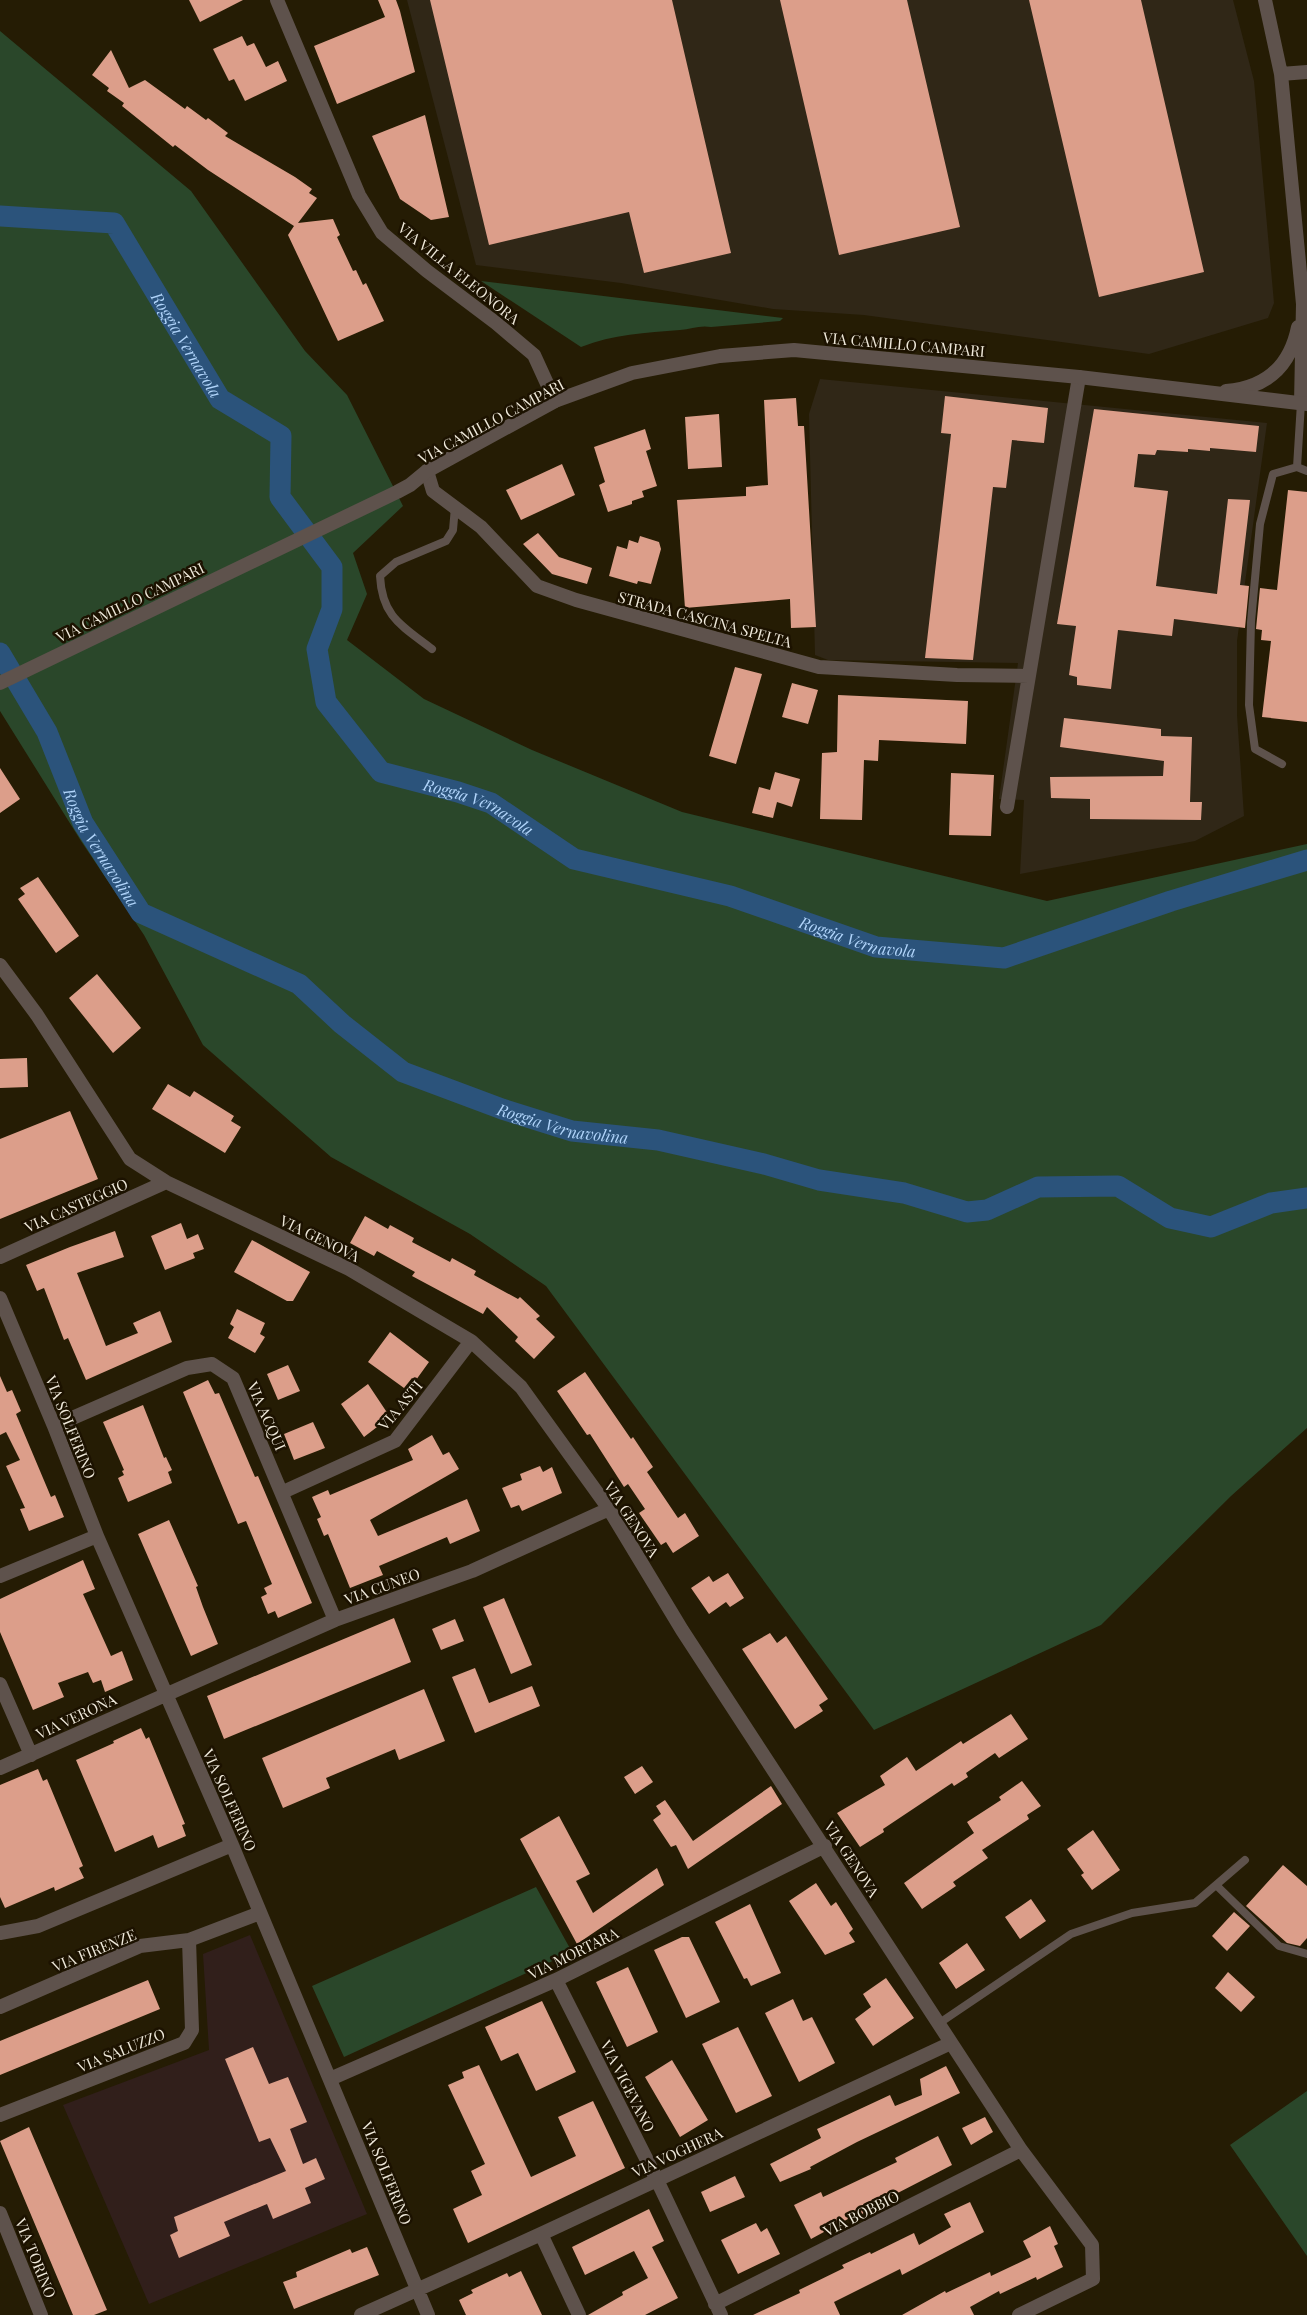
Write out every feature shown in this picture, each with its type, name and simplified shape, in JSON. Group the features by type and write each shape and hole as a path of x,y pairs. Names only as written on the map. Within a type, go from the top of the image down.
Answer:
{"street":[{"name":"VIA VILLA ELEONORA","path":"277,0 359,195 382,232 426,271 496,323 534,355 555,401"},
{"path":"1264,0 1281,74 1305,305 1304,404"},
{"path":"1281,74 1307,72"},
{"path":"1215,392 1242,390 1261,383 1286,360 1296,338 1305,305"},
{"name":"VIA CAMILLO CAMPARI","path":"0,682 398,492 426,472 555,401 632,373 720,356 794,350 1079,377 1304,404"},
{"path":"1007,808 1079,377"},
{"name":"STRADA CASCINA SPELTA","path":"426,472 434,491 481,527 537,586 576,600 819,667 957,675 1029,676"},
{"name":"VIA GENOVA","path":"0,965 37,1015 130,1159 166,1182 349,1269 471,1341 521,1387 609,1509 682,1630 825,1846 950,2043 1022,2150 1092,2245 1093,2279 1019,2315"},
{"name":"VIA CASTEGGIO","path":"0,1257 166,1182"},
{"name":"VIA SOLFERINO","path":"0,1298 54,1426 97,1536 232,1845 428,2315"},
{"name":"VIA ASTI","path":"283,1492 395,1441 471,1341"},
{"name":"VIA ACQUI","path":"54,1426 187,1368 212,1364 232,1378 283,1492 335,1620"},
{"name":"VIA CUNEO","path":"165,1694 335,1620 472,1571 609,1509"},
{"path":"0,1576 97,1536"},
{"path":"0,1684 31,1755"},
{"name":"VIA VERONA","path":"0,1768 165,1694"},
{"path":"0,1933 38,1926 232,1845"},
{"name":"VIA MORTARA","path":"330,2079 556,1980 825,1846"},
{"name":"VIA FIRENZE","path":"0,2007 140,1946 189,1940 260,1913"},
{"name":"VIA SALUZZO","path":"0,2115 184,2043 192,2030 189,1940"},
{"name":"VIA VIGEVANO","path":"556,1980 657,2180 718,2310"},
{"name":"VIA VOGHERA","path":"361,2315 418,2291 950,2043"},
{"name":"VIA BOBBIO","path":"718,2310 1022,2150"},
{"name":"VIA TORINO","path":"0,2213 41,2315"},
{"path":"541,2234 579,2315"}],"lane":[{"path":"1297,467 1304,404"},
{"path":"1282,764 1255,749 1249,705 1251,622 1260,524 1273,474 1297,467 1307,471"},
{"path":"432,649 397,622 387,609 381,592 380,576 396,562 446,541 453,530 455,507"},
{"path":"938,2024 1071,1934 1132,1913 1195,1902 1245,1860"},
{"path":"1216,1886 1279,1946 1307,1954"}],"shaded area":[{"path":"407,0 1233,0 1254,81 1274,303 1268,318 1149,354 864,315 773,309 621,283 476,265"},
{"path":"820,379 1267,423 1237,641 1237,715 1244,816 1195,841 1020,874 1024,800 999,799 1018,663 828,660 815,655 809,414"},
{"path":"250,1935 367,2214 149,2304 63,2105 209,2050 203,1954"}],"green space":[{"path":"0,31 191,191 305,351 347,395 403,506 353,553 367,594 347,640 424,699 532,750 682,812 1047,901 1307,844 1307,1428 1231,1496 1101,1625 874,1730 546,1286 470,1234 331,1157 203,1045 144,935 81,841 0,711"},
{"path":"481,281 783,318 780,321 699,327 630,335 605,339 581,347"},
{"path":"536,1887 572,1952 344,2057 312,1986"},
{"path":"1307,2091 1307,2256 1230,2145"}],"building":[{"path":"189,0 243,0 200,22"},
{"path":"378,0 396,0 415,72 337,104 314,46 385,17"},
{"path":"430,0 672,0 731,253 644,273 629,212 489,245"},
{"path":"780,0 907,0 960,227 839,255"},
{"path":"1029,0 1141,0 1204,272 1099,297"},
{"path":"242,36 247,46 254,43 266,67 278,61 287,81 245,101 234,79 229,81 213,49"},
{"path":"111,50 129,88 145,80 185,109 187,106 206,120 208,118 228,133 225,136 312,189 309,193 317,198 298,223 333,219 340,235 337,237 353,271 356,270 363,285 366,283 384,321 338,341 288,235 294,226 208,170 175,145 173,147 122,106 124,103 107,91 109,88 92,75"},
{"path":"425,115 449,217 431,220 400,199 372,136"},
{"path":"945,396 1048,408 1044,443 1012,440 1006,488 993,487 973,660 925,658 951,434 941,433"},
{"path":"796,398 798,426 804,426 816,627 791,628 790,599 685,608 677,500 746,496 746,487 768,485 764,400"},
{"path":"1094,409 1259,426 1256,452 1210,448 1210,451 1188,449 1188,452 1157,450 1155,455 1138,454 1134,487 1168,491 1156,586 1217,594 1228,499 1250,500 1240,585 1249,586 1245,628 1174,619 1172,636 1118,630 1111,689 1077,685 1077,677 1069,675 1076,626 1057,624"},
{"path":"719,414 722,467 688,469 685,417"},
{"path":"645,429 651,449 646,451 657,486 642,491 644,497 632,501 632,504 608,512 599,485 605,482 594,447"},
{"path":"562,464 575,495 521,520 506,490"},
{"path":"1288,490 1307,492 1307,722 1262,717 1271,641 1261,640 1262,630 1256,629 1260,588 1277,590"},
{"path":"538,533 559,557 592,568 587,584 552,574 523,544"},
{"path":"640,536 659,542 661,549 651,584 638,581 637,584 609,576 617,546 627,549 629,540 638,543"},
{"path":"735,667 762,674 736,764 709,756"},
{"path":"792,683 818,690 808,724 782,717"},
{"path":"838,695 968,701 966,744 879,740 878,761 864,760 862,820 820,819 822,753 837,752"},
{"path":"1064,718 1161,729 1161,736 1192,737 1190,802 1202,802 1201,820 1090,819 1090,799 1051,798 1050,777 1163,776 1164,761 1060,747"},
{"path":"0,768 20,799 0,813"},
{"path":"775,772 800,779 792,807 777,802 773,818 752,813 759,787 770,790"},
{"path":"951,773 994,775 991,836 949,835"},
{"path":"38,877 79,936 56,953 18,899 25,894 20,888"},
{"path":"97,974 141,1028 113,1053 69,998"},
{"path":"27,1058 28,1087 0,1088 0,1059"},
{"path":"168,1084 190,1097 194,1091 234,1116 231,1121 241,1127 225,1153 152,1109"},
{"path":"70,1111 98,1179 0,1219 0,1139"},
{"path":"365,1216 388,1229 390,1225 414,1238 412,1242 450,1262 452,1258 476,1271 474,1275 518,1299 520,1297 540,1316 536,1319 555,1337 534,1359 515,1341 518,1337 487,1307 483,1314 412,1276 415,1272 377,1251 374,1256 350,1243"},
{"path":"181,1223 187,1239 198,1234 204,1249 193,1253 195,1258 165,1270 151,1236"},
{"path":"115,1231 124,1257 77,1273 106,1346 138,1333 133,1323 160,1311 172,1342 86,1380 68,1338 64,1340 44,1288 37,1291 26,1265"},
{"path":"252,1240 310,1272 293,1301 287,1301 234,1272"},
{"path":"237,1309 265,1323 260,1334 265,1337 255,1353 228,1338 234,1327 230,1324"},
{"path":"390,1332 429,1362 416,1380 412,1378 404,1388 368,1362"},
{"path":"288,1365 300,1391 278,1400 267,1374"},
{"path":"585,1372 631,1439 633,1437 653,1467 647,1472 678,1518 685,1513 699,1536 673,1553 666,1542 661,1545 639,1513 645,1509 628,1484 624,1487 590,1434 587,1435 557,1391"},
{"path":"0,1376 7,1392 12,1390 21,1411 16,1414 51,1497 55,1495 64,1517 29,1531 20,1509 25,1508 6,1466 20,1460 6,1432 0,1435"},
{"path":"208,1380 215,1394 219,1393 255,1477 258,1476 312,1603 278,1618 275,1611 268,1614 261,1597 267,1594 264,1588 272,1584 246,1521 238,1524 183,1392"},
{"path":"368,1384 390,1417 364,1437 341,1404"},
{"path":"143,1405 164,1458 166,1457 172,1470 168,1472 172,1483 128,1502 118,1478 124,1475 122,1471 124,1470 103,1422"},
{"path":"313,1422 325,1448 294,1460 284,1434"},
{"path":"432,1435 443,1455 449,1452 459,1469 370,1520 378,1536 467,1499 480,1531 450,1544 447,1537 379,1566 383,1575 350,1588 328,1534 324,1536 317,1519 321,1517 312,1497 328,1490 330,1495 413,1460 408,1449"},
{"path":"540,1466 543,1472 552,1467 562,1493 522,1511 519,1505 511,1508 502,1488 522,1480 520,1474"},
{"path":"169,1520 198,1586 196,1587 218,1644 191,1656 138,1534"},
{"path":"83,1560 95,1589 83,1594 111,1656 122,1651 133,1680 105,1692 101,1680 93,1683 88,1672 58,1683 64,1697 33,1710 0,1632 0,1599"},
{"path":"728,1573 744,1598 730,1607 726,1602 709,1614 691,1588 709,1576 713,1582"},
{"path":"504,1598 532,1665 511,1674 483,1607"},
{"path":"394,1618 411,1662 224,1739 207,1696"},
{"path":"455,1619 464,1641 441,1650 432,1629"},
{"path":"770,1633 777,1643 786,1636 828,1699 819,1705 823,1711 795,1729 742,1649"},
{"path":"475,1668 489,1703 532,1686 540,1706 475,1733 452,1677"},
{"path":"424,1689 445,1741 399,1760 395,1749 326,1778 330,1788 283,1808 262,1758"},
{"path":"1011,1714 1028,1739 999,1758 995,1753 966,1773 968,1777 954,1786 952,1783 883,1829 884,1832 860,1847 837,1813 885,1785 880,1776 907,1757 916,1771 961,1741 963,1744"},
{"path":"141,1728 146,1739 149,1737 185,1824 182,1825 186,1836 158,1848 153,1835 115,1852 76,1760 114,1743 113,1741"},
{"path":"642,1766 653,1782 635,1794 624,1777"},
{"path":"38,1769 43,1781 47,1779 83,1866 79,1868 84,1878 55,1891 54,1887 5,1908 0,1897 0,1785"},
{"path":"1022,1781 1041,1806 1027,1815 1029,1819 982,1850 988,1858 953,1882 956,1886 922,1909 904,1883 974,1833 967,1822 1001,1800 999,1797"},
{"path":"771,1786 782,1804 688,1869 676,1845 671,1847 653,1820 661,1814 656,1806 665,1800 693,1841"},
{"path":"559,1816 590,1874 576,1881 593,1913 657,1868 664,1885 577,1944 520,1839"},
{"path":"1093,1830 1120,1870 1092,1890 1081,1875 1084,1873 1067,1849"},
{"path":"1283,1865 1307,1886 1307,1938 1300,1946 1287,1943 1246,1906"},
{"path":"816,1883 831,1906 836,1902 853,1929 849,1933 855,1942 825,1955 789,1901"},
{"path":"1031,1899 1046,1921 1020,1939 1005,1917"},
{"path":"750,1904 781,1973 751,1986 747,1978 744,1979 715,1922"},
{"path":"1234,1912 1250,1926 1227,1951 1212,1936"},
{"path":"682,1937 689,1937 720,2002 686,2018 654,1950"},
{"path":"967,1943 985,1970 956,1989 939,1963"},
{"path":"628,1967 658,2032 627,2047 596,1982"},
{"path":"1228,1972 1255,1997 1241,2012 1215,1988"},
{"path":"886,1978 914,2018 873,2046 855,2019 871,2007 863,1994"},
{"path":"148,1980 160,2009 0,2075 0,2041"},
{"path":"793,1999 803,2021 812,2017 835,2063 799,2082 765,2013"},
{"path":"542,2001 576,2072 536,2091 518,2053 501,2061 485,2027"},
{"path":"738,2027 772,2096 736,2113 702,2044"},
{"path":"253,2047 269,2084 288,2077 307,2122 290,2129 303,2164 316,2158 325,2179 305,2188 311,2203 273,2219 267,2204 224,2222 230,2236 179,2258 170,2235 178,2231 174,2217 286,2171 270,2138 259,2142 225,2059"},
{"path":"672,2060 708,2120 680,2137 645,2077"},
{"path":"479,2065 531,2177 576,2156 558,2117 593,2101 625,2168 468,2243 453,2209 482,2195 471,2171 485,2164 448,2085 464,2078 462,2072"},
{"path":"946,2066 960,2093 857,2142 810,2167 811,2169 780,2182 770,2164 821,2138 817,2129 890,2095 895,2106 922,2095 920,2079"},
{"path":"985,2117 993,2132 971,2145 962,2128"},
{"path":"29,2127 107,2310 94,2315 73,2315 0,2141"},
{"path":"938,2136 952,2165 888,2198 889,2200 860,2215 859,2213 811,2239 794,2205 821,2192 823,2197 897,2162 895,2158"},
{"path":"735,2176 745,2197 710,2212 701,2192"},
{"path":"970,2202 984,2232 902,2275 900,2269 834,2302 840,2315 753,2315 800,2293 799,2290 844,2268 842,2265 870,2252 871,2254 914,2233 919,2245 951,2227 944,2214"},
{"path":"649,2209 664,2241 652,2247 678,2298 645,2315 588,2315 623,2295 622,2292 648,2278 634,2251 585,2275 572,2247"},
{"path":"756,2223 761,2232 767,2228 780,2254 738,2274 721,2240"},
{"path":"1050,2226 1058,2244 1054,2246 1063,2267 1037,2280 1036,2277 1000,2294 999,2291 970,2307 974,2315 902,2315 945,2291 946,2293 990,2272 991,2276 1031,2257 1023,2241"},
{"path":"367,2247 379,2275 294,2309 283,2282 297,2277 296,2272 350,2249 352,2253"},
{"path":"521,2271 542,2315 466,2315 459,2300 473,2293 471,2290 507,2273 509,2277"}],"waterway":[{"name":"Roggia Vernavola","path":"0,216 114,223 220,399 281,436 280,497 332,567 332,609 317,649 326,702 381,772 458,792 491,803 574,859 730,896 876,947 1004,958 1171,901 1307,860"},
{"name":"Roggia Vernavolina","path":"0,653 47,732 83,823 141,913 299,984 342,1024 403,1072 502,1109 572,1131 658,1140 764,1164 819,1180 904,1193 967,1212 987,1210 1038,1187 1118,1186 1170,1218 1211,1227 1271,1203 1307,1198"}]}
